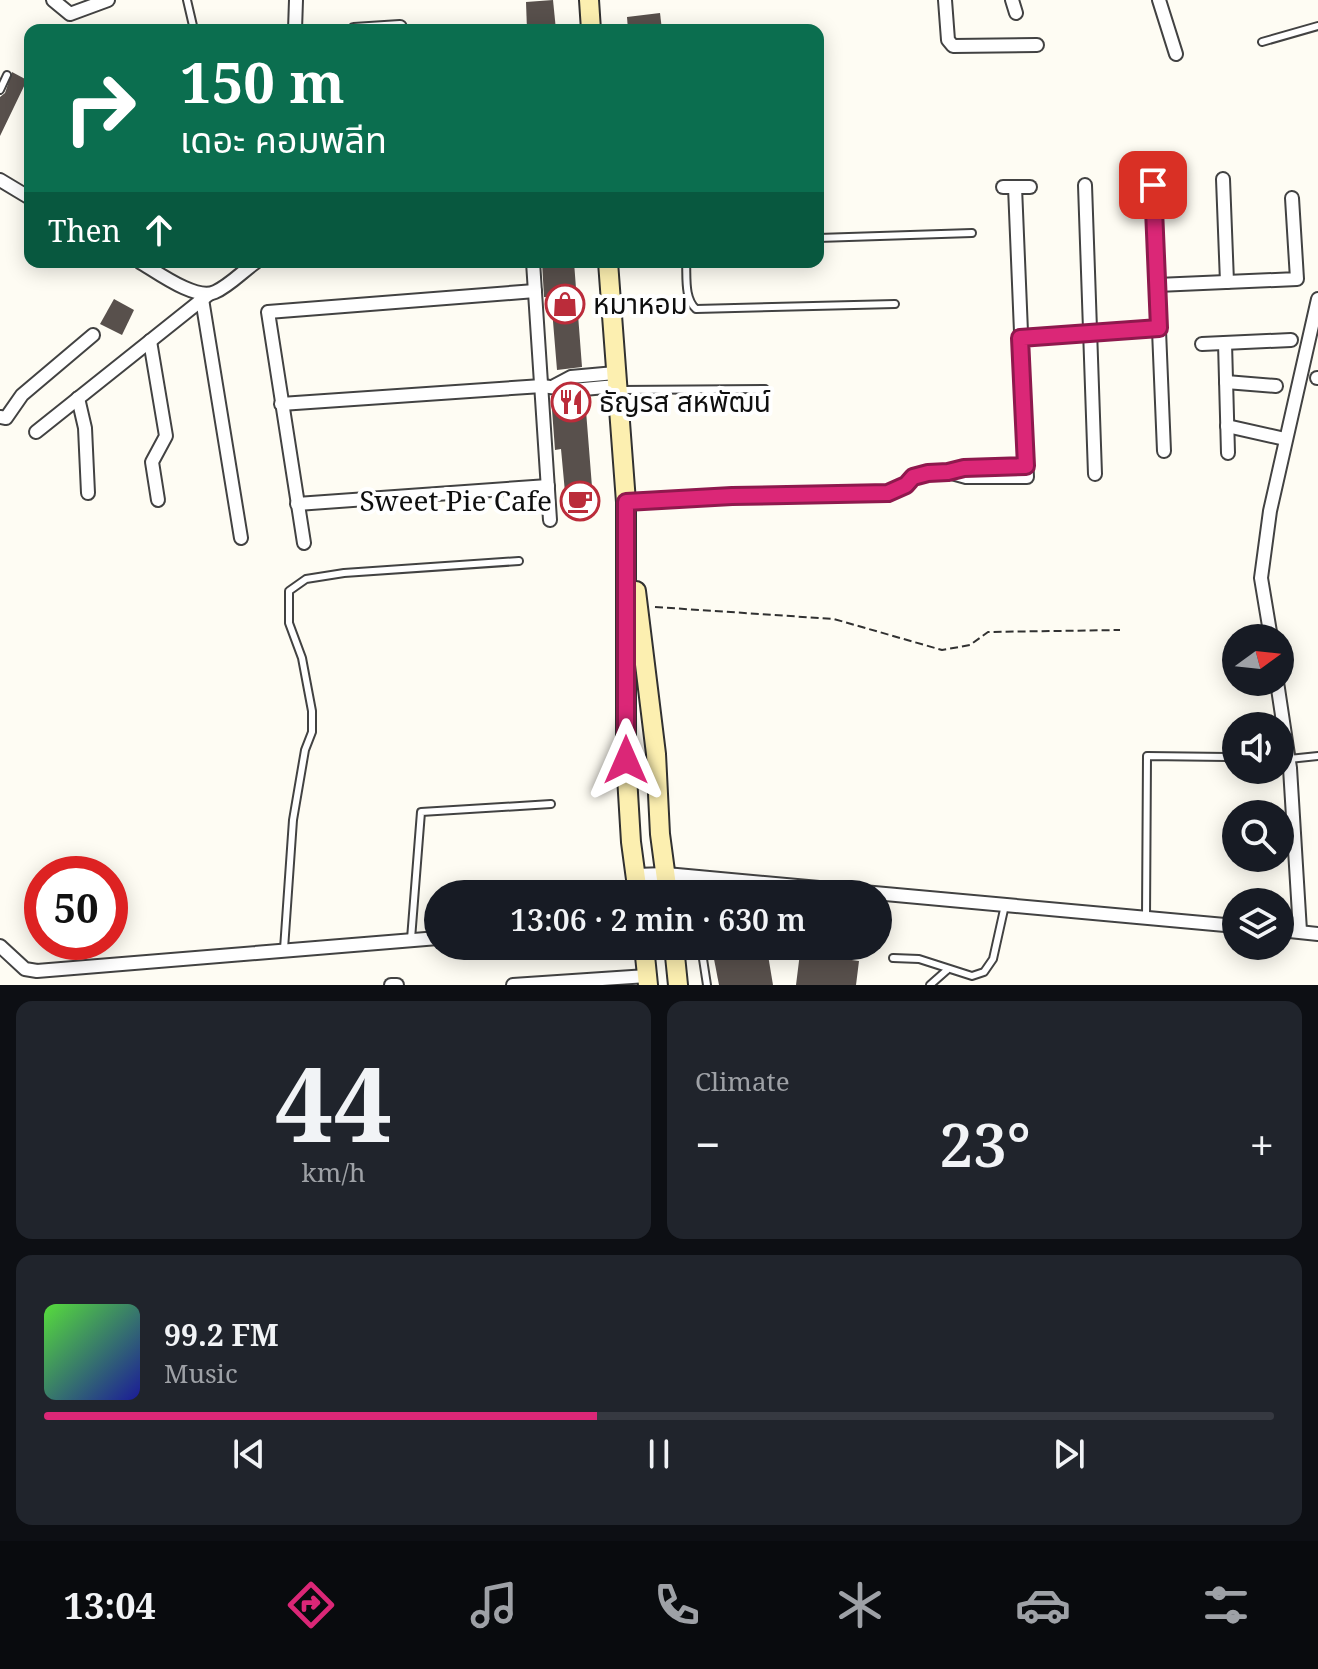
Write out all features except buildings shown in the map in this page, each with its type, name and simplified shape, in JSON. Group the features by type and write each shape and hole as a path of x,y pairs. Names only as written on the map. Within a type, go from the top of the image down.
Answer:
{"main road":[{"path":"589,0 591,24"},
{"path":"608,268 626,509 656,754 660,834 667,880"},
{"path":"626,509 626,760 635,880"},
{"path":"631,842 641,853 652,854 660,834"},
{"path":"638,982 642,960"},
{"path":"675,960 678,985"}],"street":[{"path":"53,0 70,14 108,0"},
{"path":"295,24 296,0"},
{"path":"945,0 948,40 953,46 1037,45"},
{"path":"1159,0 1176,54"},
{"path":"1223,179 1227,282"},
{"path":"0,180 24,194"},
{"path":"1085,185 1095,474"},
{"path":"1153,185 1164,451"},
{"path":"626,509 732,496 888,493 906,485 913,477 964,468 1027,472 1009,187 1030,187"},
{"path":"1157,285 1297,279 1292,198"},
{"path":"151,268 205,296"},
{"path":"36,432 205,296 214,293 248,268"},
{"path":"533,268 548,386 550,520"},
{"path":"304,543 268,312 535,291"},
{"path":"205,296 241,538"},
{"path":"1269,624 1261,578 1270,511 1318,299"},
{"path":"1020,338 1159,328"},
{"path":"0,417 6,418 22,395 93,335"},
{"path":"1202,344 1291,340"},
{"path":"150,341 166,436 152,462 158,500"},
{"path":"1225,343 1228,453"},
{"path":"281,404 548,386 571,377 616,383"},
{"path":"1226,382 1276,386"},
{"path":"78,398 85,428 88,493"},
{"path":"1227,426 1286,434"},
{"path":"297,504 548,486"},
{"path":"1291,784 1300,931"},
{"path":"650,880 666,874 1222,925"},
{"path":"1294,931 1318,934"},
{"path":"0,946 25,969 48,970 424,939"},
{"path":"513,985 638,982"}],"lane":[{"path":"187,0 193,24"},
{"path":"1262,42 1318,26"},
{"path":"0,90 7,75"},
{"path":"824,238 972,233"},
{"path":"686,268 688,294 691,305 696,309 895,304"},
{"path":"616,383 765,389"},
{"path":"284,949 293,820 305,750 312,732 312,711 302,658 289,623 289,591 306,579 344,573 519,561"},
{"path":"1146,918 1147,756 1222,757"},
{"path":"1294,758 1318,756"},
{"path":"411,939 421,812 551,804"},
{"path":"893,958 919,959 972,976 984,972 993,959 1005,905"},
{"path":"703,960 707,985"},
{"path":"930,985 947,970"}],"path":[{"path":"638,606 834,619 942,650 970,645 988,632 1120,630"}],"place":[{"name":"หมาหอม","path":"565,304"},
{"name":"ธัญรส สหพัฒน์","path":"571,402"},
{"name":"Sweet Pie Cafe","path":"580,501"}],"route":[{"path":"626,760 626,502 888,493 906,485 913,477 928,473 964,468 1026,466 1020,338 1159,328 1153,185"}]}
